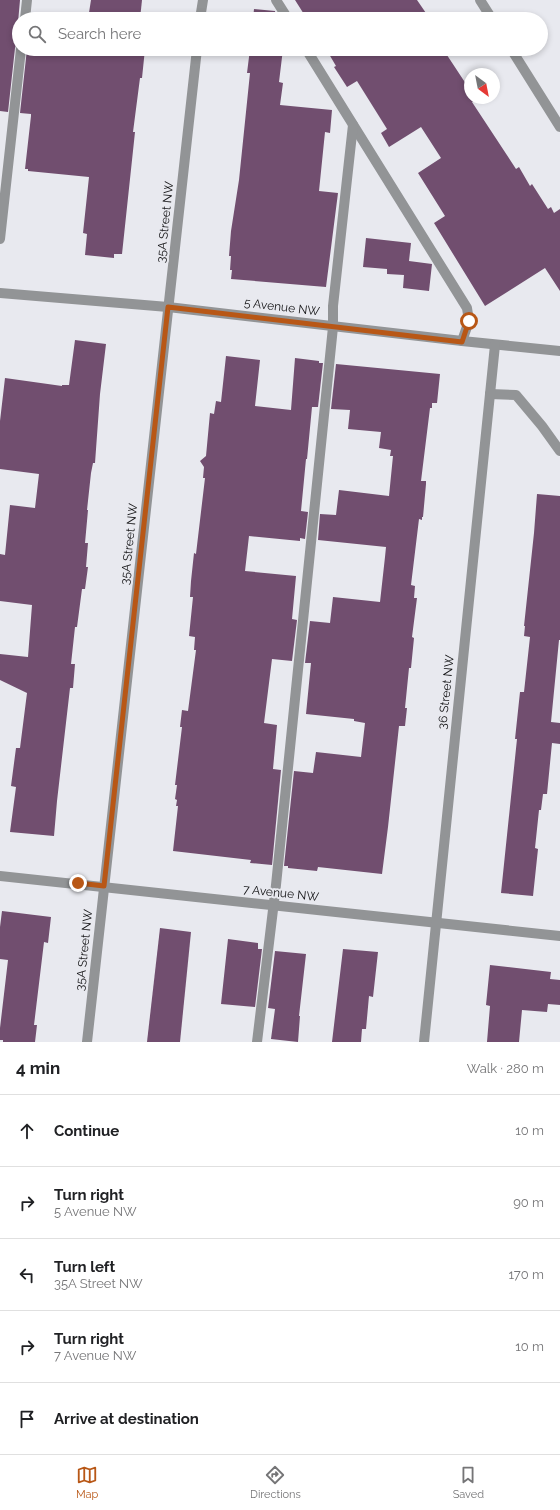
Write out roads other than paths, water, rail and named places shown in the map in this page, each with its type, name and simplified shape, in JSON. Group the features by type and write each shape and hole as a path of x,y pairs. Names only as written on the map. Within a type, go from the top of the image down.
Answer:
{"street":[{"path":"25,12 27,0"},
{"path":"201,12 202,0"},
{"path":"276,0 284,12"},
{"path":"480,0 488,12"},
{"path":"0,239 20,56"},
{"name":"35A Street NW","path":"87,1042 196,56"},
{"path":"310,56 467,308 469,321 462,342"},
{"path":"515,56 560,127"},
{"path":"257,1042 274,905 353,125"},
{"name":"5 Avenue NW","path":"0,293 168,307 462,342 560,351"},
{"name":"36 Street NW","path":"424,1042 495,345"},
{"path":"490,394 516,395 542,426 560,451"},
{"name":"7 Avenue NW","path":"0,876 560,936"}]}
